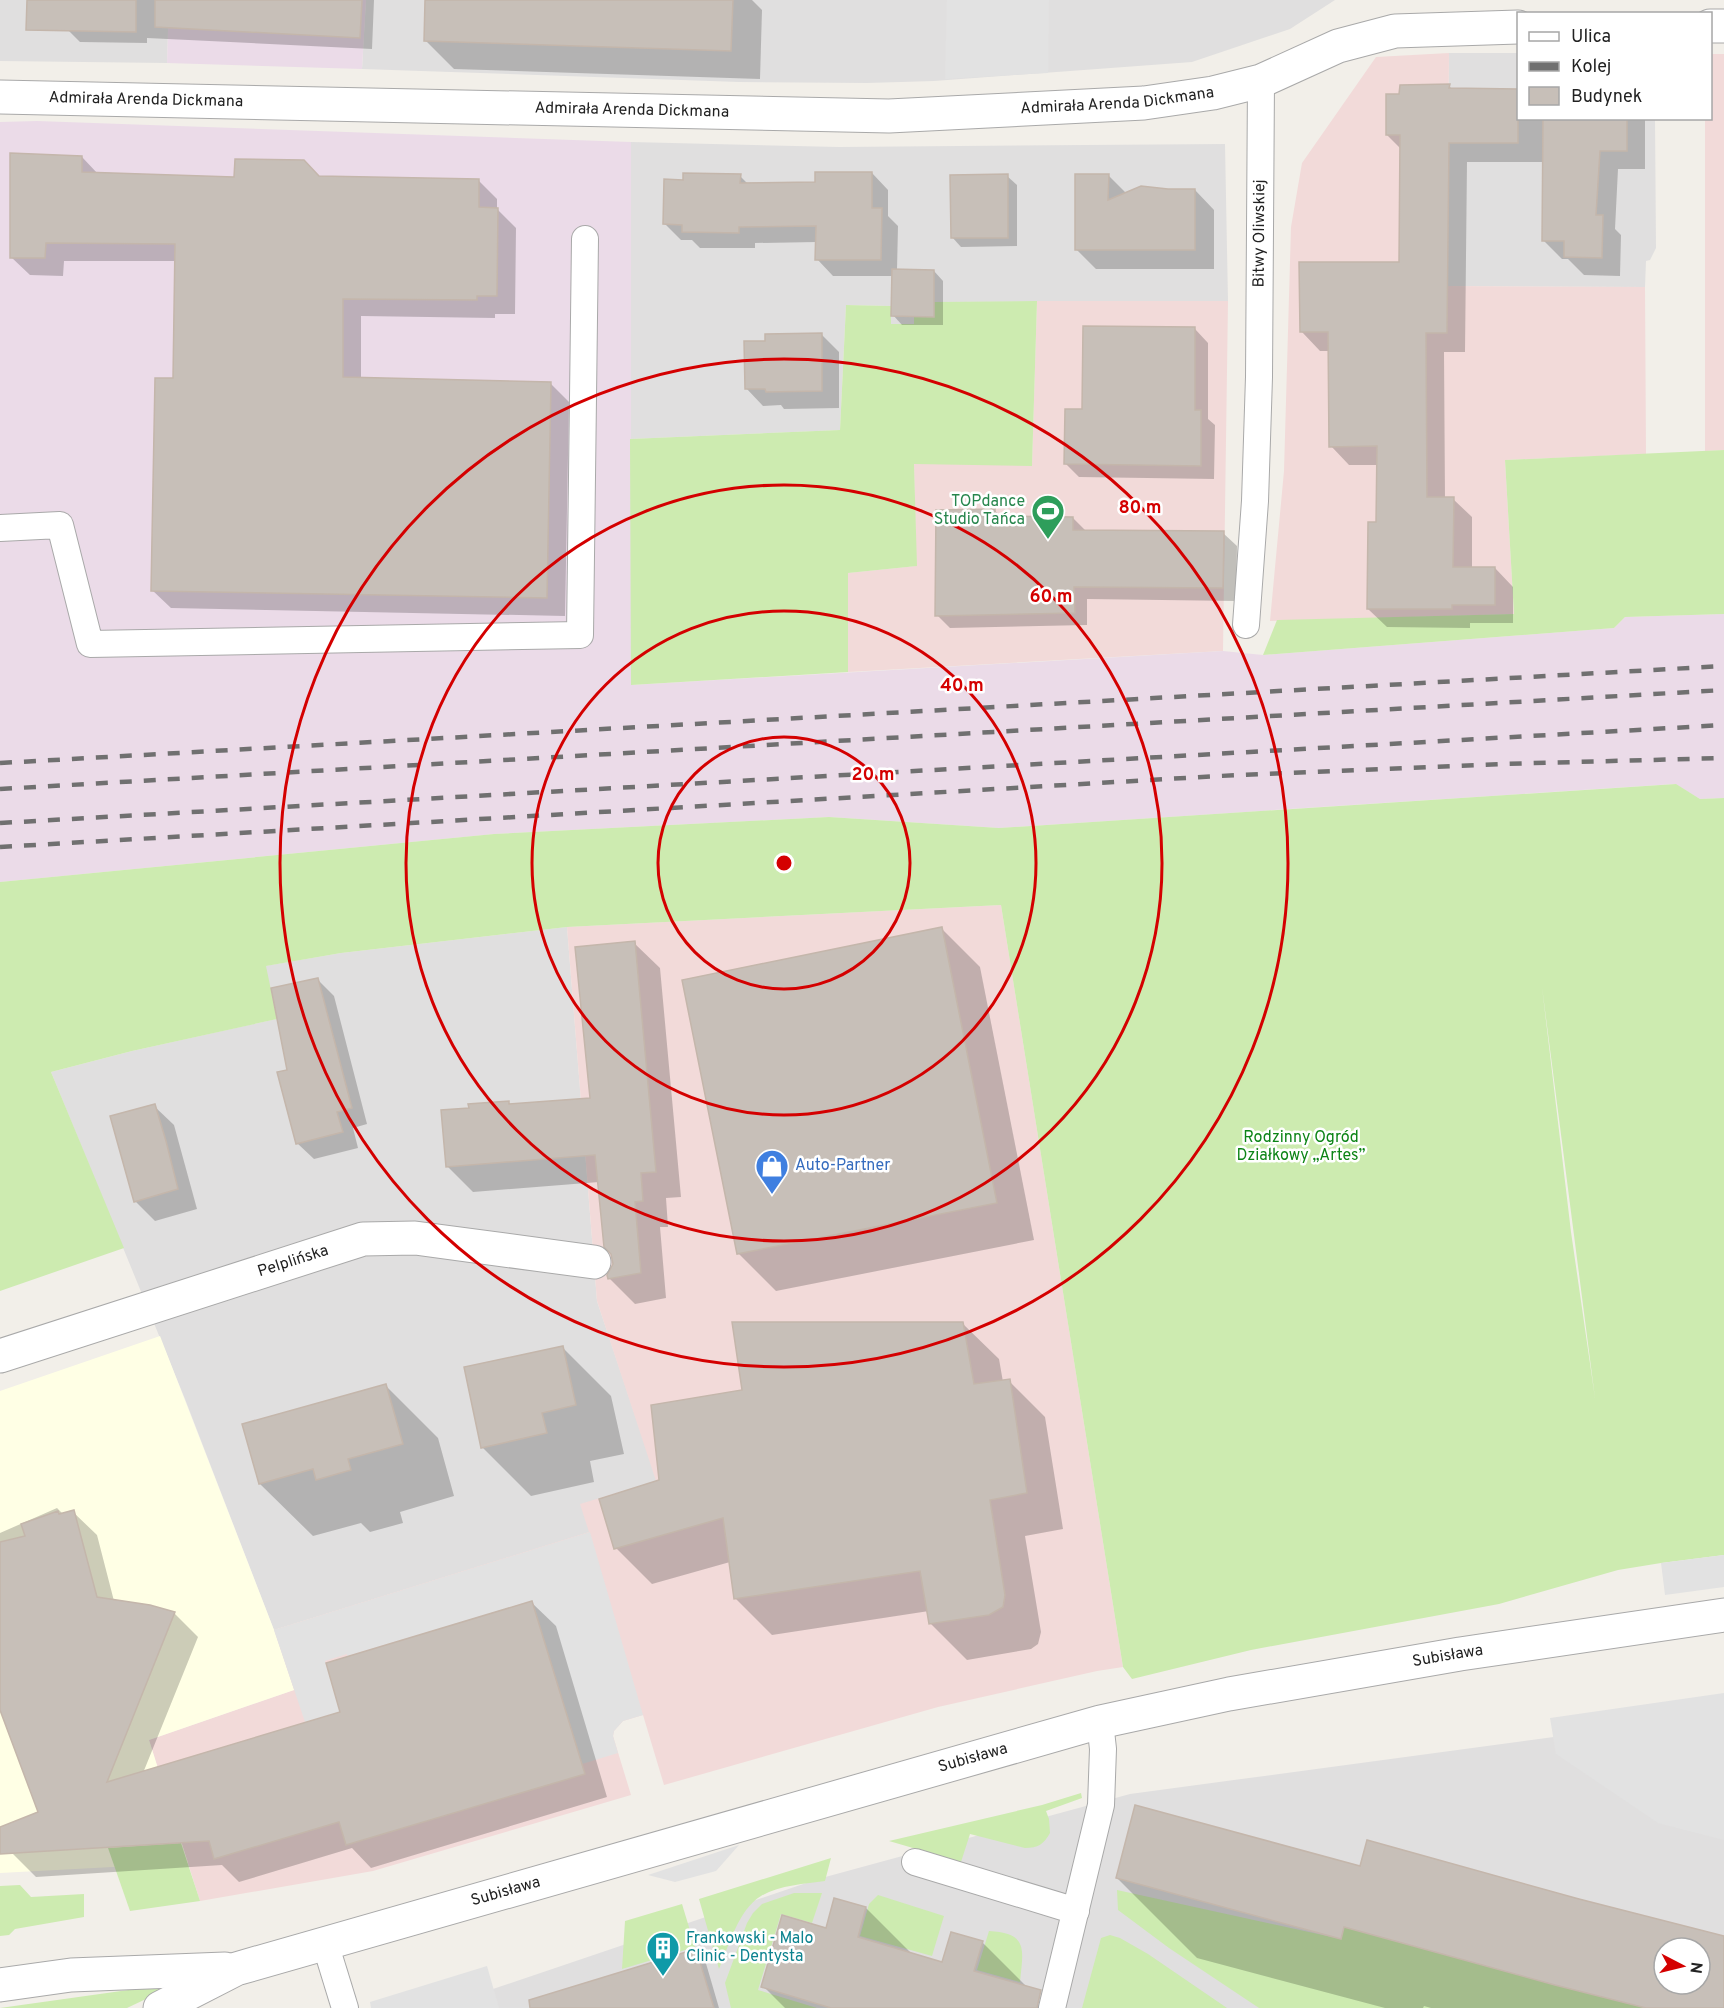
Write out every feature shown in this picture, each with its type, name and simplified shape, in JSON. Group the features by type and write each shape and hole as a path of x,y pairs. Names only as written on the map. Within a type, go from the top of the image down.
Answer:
{"street":[{"path":"1261,81 1338,46 1395,31 1499,18"},
{"name":"Admirała Arenda Dickmana","path":"0,97 889,116 1144,103 1213,93 1261,81"},
{"name":"Pelplińska","path":"0,1356 363,1239 415,1238 594,1262"},
{"name":"Subisława","path":"160,2008 236,1969 1100,1722 1229,1694 1460,1654 1724,1615"},
{"name":"Subisława","path":"0,1986 71,1975 236,1969"}],"lane":[{"name":"Bitwy Oliwskiej","path":"1246,625 1259,388 1261,81"},
{"path":"0,528 60,525 90,644 580,635 585,239"},
{"path":"1052,2008 1101,1804 1103,1749 1100,1722"},
{"path":"915,1862 1076,1911"},
{"path":"325,1943 345,2008"}],"shaded area":[{"path":"0,0 169,0 167,63 0,61"},
{"path":"169,0 366,0 362,69 167,63"},
{"path":"366,0 1335,0 1290,29 1192,62 934,81 867,83 739,82 362,69"},
{"path":"947,0 1049,0 1048,73 945,79"},
{"path":"1449,53 1517,53 1517,120 1655,120 1656,248 1650,260 1646,261 1645,287 1447,286"},
{"path":"1449,53 1447,286 1645,287 1646,454 1505,460 1514,614 1270,621 1284,471 1291,227 1302,163 1376,57"},
{"path":"1712,54 1724,54 1724,450 1705,451 1705,120 1712,120"},
{"path":"37,121 631,142 631,685 1223,651 1263,655 1614,628 1625,617 1724,614 1724,798 1700,799 1675,784 999,828 829,817 494,834 0,882 0,122"},
{"path":"631,142 839,147 1225,144 1228,301 935,302 934,317 915,324 891,324 891,306 846,305 840,430 630,439"},
{"path":"1037,301 1228,301 1223,651 848,672 848,573 916,566 914,463 1032,465"},
{"path":"1001,905 1123,1667 938,1707 664,1785 643,1715 623,1721 614,1731 613,1736 631,1795 373,1871 200,1901 149,1740 294,1690 274,1630 589,1532 580,1504 656,1481 597,1301 567,927"},
{"path":"567,927 597,1301 657,1481 590,1532 274,1630 185,1399 51,1072 132,1051 276,1019 265,966 341,953"},
{"path":"160,1336 274,1630 294,1690 149,1740 188,1863 0,1873 0,1391"},
{"path":"590,1532 643,1715 623,1721 614,1731 613,1736 618,1753 582,1764 532,1601 325,1661 340,1712 305,1722 274,1630"},
{"path":"1724,1555 1724,1587 1665,1595 1661,1563"},
{"path":"1724,1693 1724,1840 1658,1823 1556,1754 1550,1718"},
{"path":"1724,1714 1724,2008 428,2008 487,1991 818,1879 1130,1794"},
{"path":"739,1845 716,1871 675,1882 648,1875"},
{"path":"487,1966 499,2008 371,2008 370,2002"}],"green space":[{"path":"1037,301 1032,466 914,464 917,566 848,573 848,672 631,685 630,439 840,430 846,305 891,306 891,324 914,324 914,316 934,316 934,302"},
{"path":"1724,450 1724,614 1625,617 1614,628 1263,655 1277,620 1514,614 1505,460"},
{"name":"Rodzinny Ogród Działkowy „Artes”","path":"1676,784 1700,799 1724,798 1724,1555 1618,1570 1499,1604 1251,1650 1132,1679 1123,1667 1001,905 567,927 341,953 266,966 277,1019 132,1051 51,1072 124,1248 0,1291 0,882 494,834 829,817 999,828","holes":["1542,987 1595,1398 1571,1232"]},
{"path":"1081,1793 1082,1798 1046,1811 1050,1833 1043,1843 1034,1847 1025,1848 970,1834 961,1862 889,1841 1042,1805"},
{"path":"181,1843 200,1901 130,1911 108,1848"},
{"path":"831,1858 825,1881 776,1889 753,1902 740,1919 719,1969 699,1899"},
{"path":"20,1885 31,1897 84,1894 84,1917 15,1929 9,1935 0,1936 0,1886"},
{"path":"1117,1890 1341,1939 1344,1927 1657,2008 1259,2008 1169,1948 1118,1910"},
{"path":"794,1893 822,1893 812,1923 781,1914 758,1990 817,2008 731,2008 725,1983 747,1923 762,1904"},
{"path":"878,1895 944,1916 932,1956 860,1936 869,1904"},
{"path":"682,1904 695,1947 622,1969 625,1921"},
{"path":"989,1931 1011,1935 1021,1945 1020,1982 977,1970"},
{"path":"1110,1935 1148,1954 1227,2008 1082,2008 1101,1938"},
{"path":"164,1985 165,1990 127,2008 0,2008"}],"building":[{"path":"27,0 136,0 136,32 26,30"},
{"path":"155,0 362,0 360,38 155,27"},
{"path":"425,0 733,0 731,51 424,41"},
{"path":"1450,84 1449,88 1517,89 1518,143 1449,143 1447,333 1426,333 1427,497 1454,497 1453,567 1495,567 1495,605 1452,605 1452,609 1367,609 1368,522 1376,522 1377,446 1329,447 1328,332 1300,332 1299,262 1399,262 1400,135 1386,135 1386,94 1399,94 1400,85"},
{"path":"1543,120 1627,120 1627,151 1600,151 1596,215 1603,215 1602,258 1564,257 1564,241 1542,241"},
{"path":"10,153 82,156 82,172 234,177 235,159 304,160 319,176 479,179 479,207 498,208 497,296 477,296 477,300 343,299 343,377 551,382 547,598 151,591 155,378 173,378 175,244 46,243 45,258 10,258"},
{"path":"815,172 872,172 872,208 882,208 881,260 815,260 816,226 739,227 739,233 682,232 682,225 663,224 664,179 683,180 683,173 741,174 740,183 815,182"},
{"path":"1008,174 1008,238 951,238 950,175"},
{"path":"1075,174 1109,174 1108,200 1141,186 1195,189 1195,250 1075,250"},
{"path":"892,269 934,270 934,317 891,316"},
{"path":"1083,326 1195,327 1195,410 1201,410 1201,466 1064,464 1065,409 1082,409"},
{"path":"822,333 822,391 766,392 765,389 745,389 744,341 765,341 765,334"},
{"path":"995,509 995,516 1073,517 1073,530 1224,531 1223,588 1074,587 1075,613 935,616 936,510"},
{"path":"942,927 997,1203 737,1254 682,980"},
{"path":"635,941 656,1172 641,1173 643,1201 635,1202 641,1273 608,1279 607,1275 613,1264 611,1254 604,1247 595,1155 446,1167 441,1110 469,1108 468,1104 509,1101 509,1104 590,1098 575,947"},
{"path":"318,978 352,1108 337,1112 343,1132 296,1144 277,1072 287,1070 271,988"},
{"path":"155,1104 178,1189 134,1202 110,1116"},
{"path":"732,1322 963,1322 974,1384 1010,1379 1027,1493 990,1500 1005,1595 1003,1607 989,1615 929,1624 920,1571 734,1599 723,1518 614,1549 599,1499 659,1480 651,1405 742,1390"},
{"path":"563,1346 576,1405 542,1413 547,1433 481,1448 464,1367"},
{"path":"386,1384 403,1444 348,1459 351,1470 316,1480 313,1469 259,1484 242,1424"},
{"path":"74,1510 97,1597 150,1605 175,1612 107,1782 340,1712 326,1663 532,1601 585,1774 346,1845 339,1822 214,1859 209,1841 0,1854 0,1827 38,1812 0,1710 0,1542 25,1536 21,1524 58,1511 59,1514"},
{"path":"1135,1805 1360,1866 1367,1840 1579,1899 1724,1936 1724,2008 1646,2008 1344,1927 1341,1939 1116,1878"},
{"path":"834,1898 866,1907 858,1937 942,1962 951,1932 983,1941 974,1971 1041,1990 1037,2008 831,2008 761,1987 782,1915 826,1928"},
{"name":"Frankowski - Malo Clinic - Dentysta","path":"696,1949 714,2008 530,2008 529,2000"}],"railway":[{"path":"0,763 1724,666"},
{"path":"0,789 1724,690"},
{"path":"0,823 1724,725"},
{"path":"0,847 1219,776 1501,764 1724,758"}],"place":[{"name":"TOPdance Studio Tańca","path":"1048,540"},
{"name":"Auto-Partner","path":"772,1195"},
{"name":"Frankowski - Malo Clinic - Dentysta","path":"663,1977"}]}
